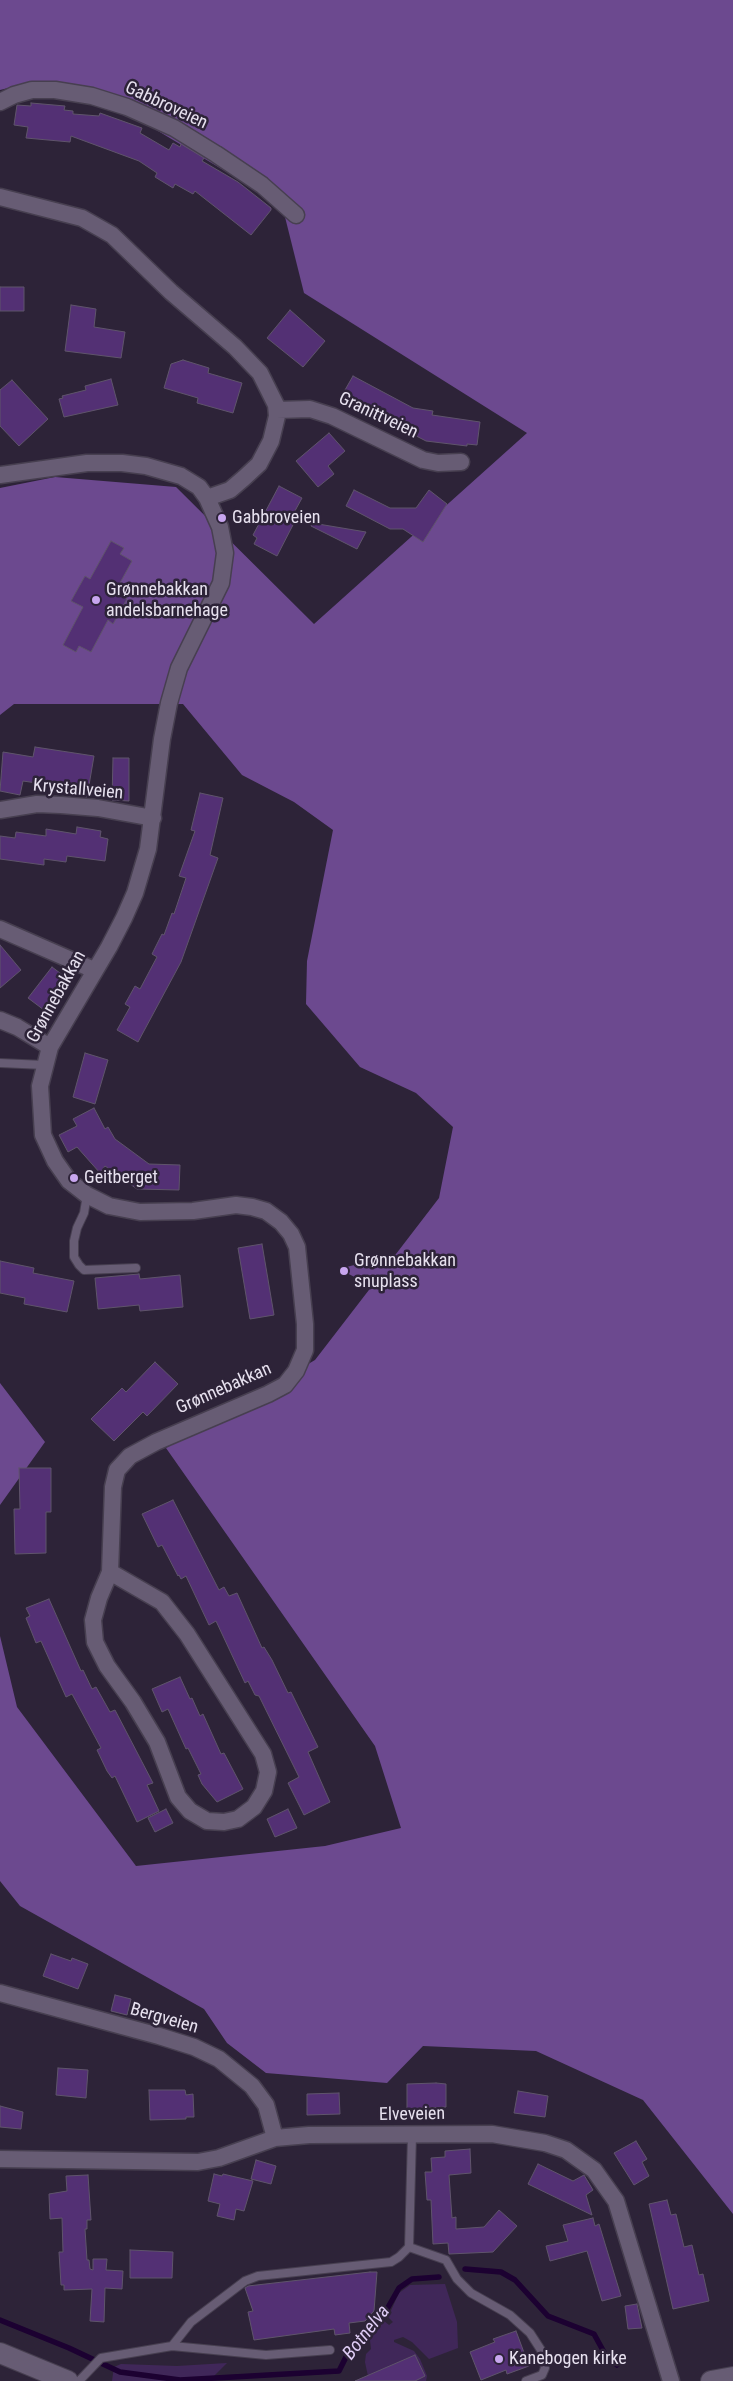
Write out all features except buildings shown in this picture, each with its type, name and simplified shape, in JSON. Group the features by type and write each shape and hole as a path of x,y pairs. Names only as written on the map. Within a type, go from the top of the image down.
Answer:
{"street":[{"name":"Gabbroveien","path":"0,102 14,95 32,90 55,90 92,96 127,107 174,128 216,154 262,185 296,215"},
{"path":"0,197 82,218 112,235 171,292 250,361 268,387 277,416 271,441 259,464 230,490 207,498"},
{"name":"Granittveien","path":"276,410 310,409 332,416 423,460 438,463 461,462"},
{"name":"Grønnebakkan","path":"0,475 86,463 122,463 146,466 181,476 199,487 207,498 220,527 225,553 221,583 179,668 162,738 148,848 135,893 124,918 50,1047 40,1086 43,1135 55,1161 69,1181 87,1195 109,1206 140,1212 193,1211 236,1205 266,1211 286,1228 296,1247 305,1324 305,1350 296,1371 285,1384 268,1394 156,1442 130,1456 117,1470 113,1487 110,1572 99,1598 93,1620 95,1642 107,1666 133,1702 157,1742 178,1797 190,1811 207,1821 224,1822 238,1819 254,1807 264,1791 268,1772 263,1754 187,1634 162,1602 110,1572"},
{"name":"Krystallveien","path":"0,810 37,804 61,805 98,808 152,818"},
{"path":"0,929 94,970"},
{"path":"0,1020 17,1027 50,1047"},
{"name":"Bergveien","path":"0,1993 159,2036 194,2047 219,2059 252,2086 262,2099 266,2105 275,2138"},
{"name":"Elveveien","path":"0,2158 198,2162 218,2158 275,2138 309,2135 476,2134 518,2137 566,2150 594,2170 616,2201 671,2381"},
{"path":"0,2353 68,2381"},
{"path":"711,2381 733,2377"},
{"path":"729,2381 733,2377"}],"lane":[{"path":"0,1063 44,1065"},
{"path":"87,1195 84,1214 77,1228 74,1241 74,1257 79,1265 84,1270 136,1268"},
{"path":"172,2346 191,2322 245,2281 258,2276 391,2262 399,2257 409,2247 412,2135"},
{"path":"409,2247 446,2260 458,2280 471,2293 510,2315 530,2333 541,2350 545,2368 542,2375 526,2381"},
{"path":"79,2381 101,2358 172,2346 266,2355 330,2350"}],"shaded area":[{"path":"0,0 733,0 733,2214 643,2100 536,2051 423,2046 387,2083 266,2073 227,2043 204,2009 20,1906 0,1881 0,1636 17,1707 136,1866 325,1846 401,1828 375,1746 166,1448 315,1360 372,1286 339,1269 396,1254 439,1198 453,1127 416,1093 360,1067 306,1004 307,961 333,830 294,802 242,775 183,704 14,704 0,715 0,488 55,477 176,487 314,624 527,433 304,293 282,205 148,125 36,81 0,90"},
{"path":"0,1383 45,1442 0,1505"},
{"path":"445,2284 457,2322 458,2348 429,2359 412,2342 403,2337 394,2340 394,2342 414,2351 420,2359 427,2376 426,2381 369,2381 365,2362 366,2354 371,2349 370,2340 384,2321 389,2325 393,2322 388,2317 399,2293 410,2285"},
{"path":"227,2363 209,2381 112,2381 114,2367 121,2364 177,2366"}],"waterway":[{"name":"Botnelva","path":"465,2269 501,2272 515,2280 548,2316 594,2334 605,2354 617,2365"},
{"name":"Botnelva","path":"0,2320 69,2348 120,2372 180,2380 339,2371 351,2347 382,2318 399,2288 412,2279 439,2277"}],"place":[{"name":"Gabbroveien","path":"222,518"},
{"name":"Grønnebakkan andelsbarnehage","path":"96,600"},
{"name":"Geitberget","path":"74,1178"},
{"name":"Grønnebakkan snuplass","path":"344,1271"},
{"name":"Kanebogen kirke","path":"499,2359"}]}
